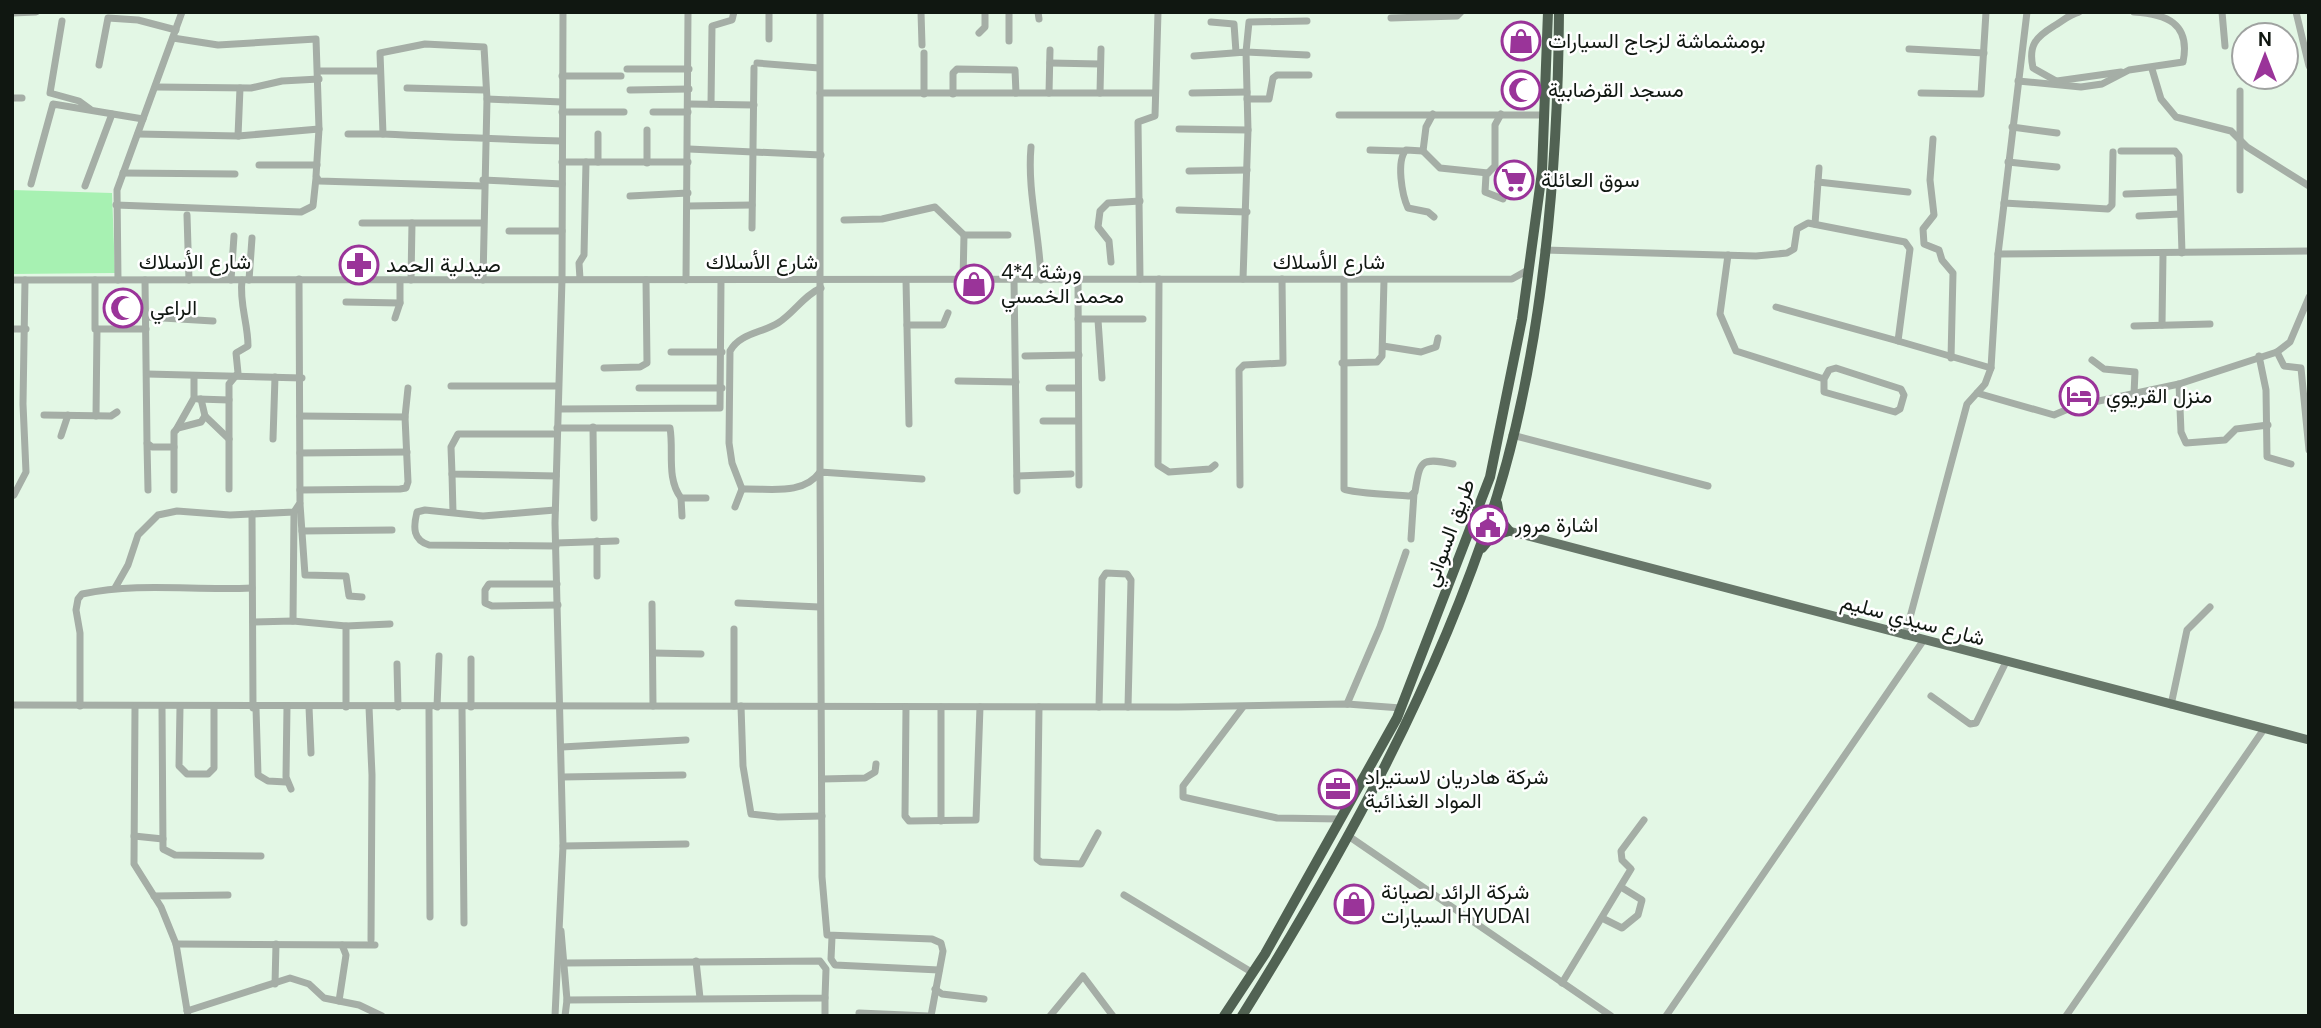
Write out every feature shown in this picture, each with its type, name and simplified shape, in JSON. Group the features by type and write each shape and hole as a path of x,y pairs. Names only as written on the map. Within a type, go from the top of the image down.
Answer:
{"highway":[{"name":"طريق السواني","path":"1224,1016 1253,973 1401,708 1490,477 1529,268 1545,115 1548,12"},
{"name":"طريق السواني","path":"1242,1016 1347,835 1409,721 1475,559 1497,497 1534,330 1557,131 1559,12"},
{"path":"1475,559 1489,538 1509,531 1499,516 1497,497"},
{"path":"1384,739 1395,747"},
{"path":"1372,762 1380,764 1381,771"}],"main road":[{"name":"شارع سيدي سليم","path":"1509,531 2309,740"}],"street":[{"path":"12,13 36,12"},
{"path":"118,280 117,190 182,12"},
{"path":"555,1016 563,846 562,707 555,510 562,279 563,12"},
{"path":"686,280 688,12"},
{"path":"710,104 712,26 732,20 734,12"},
{"path":"769,12 769,39"},
{"path":"820,12 822,284 819,607 824,927 825,932 832,937 937,940 943,951 930,1016 859,1013"},
{"path":"921,12 924,94"},
{"path":"979,33 985,27 985,12"},
{"path":"1009,12 1009,41"},
{"path":"1140,279 1138,122 1156,116 1158,12"},
{"path":"1391,18 1457,16 1461,12"},
{"path":"1922,93 1981,94 1986,12"},
{"path":"1905,636 1967,404 1991,368 1998,254 2027,12"},
{"path":"2059,83 2033,68 2034,41 2039,34 2056,26 2061,19 2079,12"},
{"path":"2018,81 2102,84 2122,72 2183,62 2182,35 2174,21 2164,16 2134,12"},
{"path":"2222,12 2225,46"},
{"path":"2297,12 2309,66"},
{"path":"99,65 108,18 138,20 175,34 218,45 316,39 319,130 313,206 301,212 116,205"},
{"path":"62,21 50,93 79,101 91,110"},
{"path":"1243,279 1248,130 1245,52 1249,22 1307,21"},
{"path":"1211,22 1234,24 1236,52"},
{"path":"383,134 379,71 381,51 425,44 478,46 484,49 484,90 487,99 483,183 483,280"},
{"path":"1909,49 1984,52"},
{"path":"1049,93 1050,50"},
{"path":"1100,93 1101,50"},
{"path":"1194,56 1236,52 1307,55"},
{"path":"1050,63 1100,64"},
{"path":"752,228 755,66 819,68"},
{"path":"953,94 953,73 957,69 1006,68 1015,70 1016,93"},
{"path":"627,69 689,69"},
{"path":"2152,69 2161,99 2176,117 2221,126 2309,186"},
{"path":"156,87 240,88 319,75 379,71"},
{"path":"1192,93 1269,99 1273,78 1277,75 1309,75"},
{"path":"562,76 621,76"},
{"path":"238,136 240,88"},
{"path":"407,88 484,90"},
{"path":"630,90 689,89"},
{"path":"2240,91 2240,190"},
{"path":"820,93 1155,93"},
{"path":"12,98 22,98"},
{"path":"487,99 562,102"},
{"path":"31,184 52,104 144,120"},
{"path":"653,112 710,104 754,105"},
{"path":"562,112 624,112"},
{"path":"85,186 112,114"},
{"path":"1423,151 1425,132 1433,114"},
{"path":"1501,114 1495,125 1496,166 1488,173 1485,192 1503,199"},
{"path":"1339,115 1545,115"},
{"path":"2012,127 2057,133"},
{"path":"1178,129 1248,130"},
{"path":"138,134 238,136 319,130"},
{"path":"647,130 647,163"},
{"path":"348,134 562,141"},
{"path":"598,134 598,162"},
{"path":"1933,139 1930,180 1934,209 1932,221 1923,229 1924,244 1939,250 1942,260 1953,273 1951,358"},
{"path":"1031,148 1031,192 1040,241 1041,280"},
{"path":"688,149 821,155"},
{"path":"1370,150 1423,151 1440,168 1488,173"},
{"path":"1404,151 1405,202 1412,210 1428,212 1434,218"},
{"path":"2004,203 2108,209 2112,205 2117,151 2177,152 2182,253"},
{"path":"562,162 688,162"},
{"path":"580,279 579,263 584,255 586,162"},
{"path":"2008,162 2057,167"},
{"path":"259,165 317,165"},
{"path":"1815,224 1819,168"},
{"path":"1189,170 1247,170"},
{"path":"124,173 235,174"},
{"path":"316,176 319,181 562,184"},
{"path":"1818,182 1908,192"},
{"path":"2126,194 2179,192"},
{"path":"631,196 688,193"},
{"path":"1111,262 1109,241 1098,227 1100,211 1108,203 1140,201"},
{"path":"688,206 752,205"},
{"path":"844,220 882,219 935,207 964,235 1008,235"},
{"path":"1179,211 1247,212"},
{"path":"2138,216 2180,214"},
{"path":"187,215 189,280"},
{"path":"362,223 483,223"},
{"path":"411,280 412,223"},
{"path":"1544,250 1728,255 1787,253 1794,249 1799,225 1815,224 1908,243 1898,341"},
{"path":"509,230 562,231"},
{"path":"963,280 964,235"},
{"path":"231,280 234,236"},
{"path":"229,489 229,384 238,373 236,353 248,346 248,322 241,294 252,238"},
{"path":"1998,254 2309,251"},
{"path":"2162,325 2163,254"},
{"path":"1728,255 1720,314 1736,351 1824,380"},
{"path":"1526,290 1512,279 1529,268"},
{"path":"299,279 302,378 300,503 305,575 346,576 349,596 362,597"},
{"name":"شارع الأسلاك","path":"12,280 580,279 822,284 906,280 1512,279"},
{"path":"1159,279 1158,465 1169,472 1210,470 1215,465"},
{"path":"1240,485 1239,370 1247,365 1283,363 1282,279"},
{"path":"14,495 26,472 23,404 26,280"},
{"path":"95,280 96,416"},
{"path":"145,280 148,490"},
{"path":"394,318 400,303 400,280"},
{"path":"604,368 640,367 647,363 646,280"},
{"path":"559,410 720,408 721,280"},
{"path":"906,280 909,424"},
{"path":"1014,280 1017,491"},
{"path":"1078,280 1079,485"},
{"path":"1344,280 1344,489 1353,494 1369,491 1410,496 1414,494"},
{"path":"1342,363 1377,362 1382,356 1384,280"},
{"path":"735,507 743,489 732,463 729,443 730,351 738,341 775,325 822,284"},
{"path":"1976,393 2046,415 2075,405 2179,384 2277,352 2290,342 2309,296"},
{"path":"346,302 400,303"},
{"path":"1776,307 1991,368"},
{"path":"907,325 943,325 948,313"},
{"path":"146,317 213,321"},
{"path":"1078,319 1143,319"},
{"path":"1098,320 1102,378"},
{"path":"2134,326 2210,324"},
{"path":"12,329 26,329"},
{"path":"97,330 146,329"},
{"path":"1383,345 1421,352 1436,347 1438,338"},
{"path":"671,352 722,352"},
{"path":"2277,352 2284,366 2301,368 2307,402 2309,450"},
{"path":"1025,356 1079,355"},
{"path":"2259,356 2266,390 2267,457 2291,464"},
{"path":"2092,360 2104,369 2135,372 2134,394"},
{"path":"1836,368 1901,389 1904,395 1900,409 1895,412 1824,392 1824,380 1829,370 1836,368"},
{"path":"147,374 302,378"},
{"path":"194,376 197,399 205,416 229,439"},
{"path":"273,439 275,377"},
{"path":"958,381 1016,382"},
{"path":"2179,384 2181,432 2186,443 2225,440 2236,429 2268,425"},
{"path":"451,386 558,386"},
{"path":"639,388 722,387"},
{"path":"300,490 406,488 405,417 408,388"},
{"path":"1049,388 1078,388"},
{"path":"197,399 229,400"},
{"path":"174,490 176,430 197,399"},
{"path":"44,415 111,416 117,412"},
{"path":"61,436 68,415"},
{"path":"176,430 198,424 205,416"},
{"path":"300,416 405,417"},
{"path":"1043,421 1077,422"},
{"path":"593,428 594,517"},
{"path":"453,512 451,447 458,434 593,428 670,428 673,485 681,498 682,516"},
{"path":"1512,435 1708,486"},
{"path":"147,443 152,447 174,447"},
{"path":"300,453 407,452"},
{"path":"1411,539 1414,494 1422,463 1432,460 1453,464"},
{"path":"820,472 922,480"},
{"path":"743,489 800,488 813,482 820,472"},
{"path":"452,474 556,476"},
{"path":"1017,476 1071,474"},
{"path":"681,498 706,498"},
{"path":"293,621 294,512 300,503"},
{"path":"555,510 483,516 453,512 417,512 415,536 419,542 429,545 616,541"},
{"path":"115,588 128,565 138,535 158,515 177,511 251,514 294,512"},
{"path":"251,514 254,708 258,775 268,781 286,782"},
{"path":"302,531 392,530"},
{"path":"597,541 597,576"},
{"path":"1347,704 1380,626 1406,552"},
{"path":"1099,707 1102,579 1106,573 1117,573 1127,574 1131,580 1128,707"},
{"path":"557,584 489,584 485,590 485,603 492,606 558,605"},
{"path":"80,706 78,599 82,594 144,585 177,589 252,588"},
{"path":"738,603 819,607"},
{"path":"652,604 653,706"},
{"path":"2171,705 2187,630 2210,607"},
{"path":"253,622 293,621 346,626 390,624"},
{"path":"346,626 346,707"},
{"path":"734,629 737,706 751,814 778,817 822,816"},
{"path":"1666,1016 1923,641"},
{"path":"653,653 701,654"},
{"path":"430,916 433,708 439,656"},
{"path":"464,923 467,707 471,659"},
{"path":"1931,696 1970,724 1976,723 2006,662"},
{"path":"397,664 398,707"},
{"path":"12,705 433,708 1347,704 1401,708"},
{"path":"135,706 134,836 137,873 154,896 176,944 187,1013 285,979 300,979 324,998 359,1005 382,1016"},
{"path":"1243,706 1183,786 1183,797 1277,818 1340,819"},
{"path":"162,707 163,849 175,855 261,856"},
{"path":"180,707 179,766 187,774 201,775 208,774 214,768 214,707"},
{"path":"309,707 311,753"},
{"path":"176,944 342,945 373,942 369,707"},
{"path":"906,707 906,818 909,821 974,821 977,818 980,707"},
{"path":"941,707 942,821"},
{"path":"1039,707 1037,859 1041,862 1080,864 1098,833"},
{"path":"287,708 286,782 291,789"},
{"path":"2066,1016 2264,729"},
{"path":"562,747 686,740"},
{"path":"822,779 865,778 875,772 876,764"},
{"path":"562,777 683,775"},
{"path":"1562,983 1631,869 1622,859 1621,851 1644,820"},
{"path":"1347,835 1611,1016"},
{"path":"134,836 163,839"},
{"path":"563,846 685,844"},
{"path":"1602,918 1622,928 1638,915 1642,900 1621,887"},
{"path":"154,896 228,895"},
{"path":"1124,895 1253,973"},
{"path":"559,924 566,963 565,1016"},
{"path":"832,937 831,959 835,965 939,970"},
{"path":"275,984 276,944"},
{"path":"340,1001 346,955 342,945"},
{"path":"696,961 700,998"},
{"path":"566,963 820,961 826,969 825,1016"},
{"path":"1050,1016 1083,976 1113,1016"},
{"path":"935,989 942,995 984,999"},
{"path":"566,1000 825,998"}],"green space":[{"path":"12,190 112,193 115,273 12,274"}],"place":[{"name":"بومشماشة لزجاج السيارات","path":"1521,41"},
{"name":"مسجد القرضابية","path":"1521,90"},
{"name":"سوق العائلة","path":"1514,180"},
{"name":"صيدلية الحمد","path":"359,265"},
{"name":"4*4 ورشة محمد الخمسي","path":"974,284"},
{"name":"الراعي","path":"123,308"},
{"name":"منزل القريوي","path":"2079,396"},
{"name":"اشارة مرور","path":"1488,525"},
{"name":"شركة هادريان لاستيراد المواد الغذائية","path":"1338,789"},
{"name":"شركة الرائد لصيانة السيارات HYUDAI","path":"1354,904"}]}
